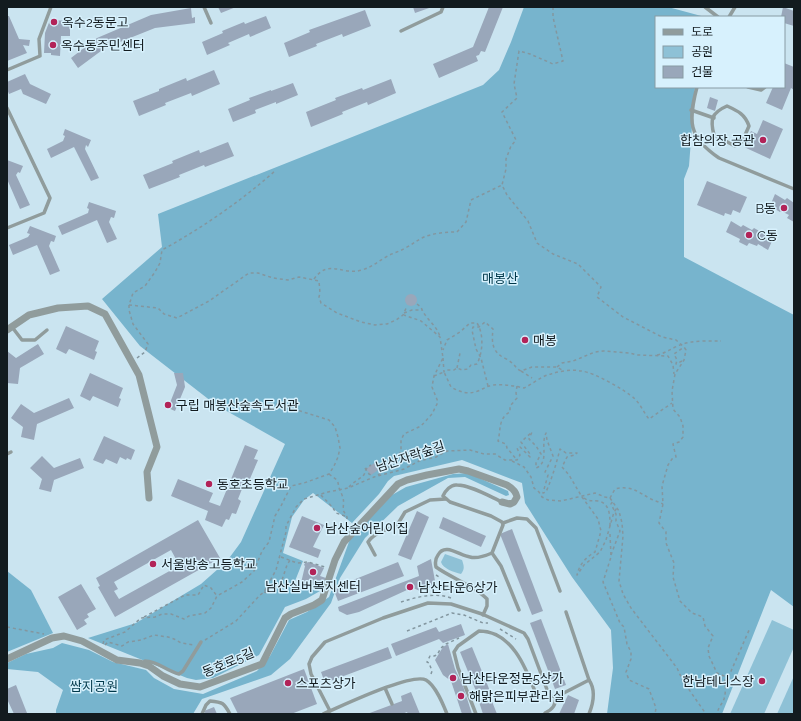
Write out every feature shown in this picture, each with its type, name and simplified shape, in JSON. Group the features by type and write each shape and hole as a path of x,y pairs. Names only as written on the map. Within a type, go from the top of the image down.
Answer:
{"street":[{"path":"10,329 29,316 58,308 88,306 105,314 139,375 157,447 147,472 149,498"},
{"name":"동호로5길","path":"7,659 52,638 64,636 82,641 117,660 149,666 163,676 180,684 200,687 262,664 285,618 322,600 335,560 347,538 398,484 406,480 459,469 513,488 517,497 514,502 510,504 502,502"}],"lane":[{"path":"7,70 40,56 38,39 51,7"},
{"path":"204,7 210,23"},
{"path":"401,31 441,12 443,7"},
{"path":"705,7 717,16"},
{"path":"730,16 735,7"},
{"path":"697,88 692,110 692,124 696,136 700,142 710,152 719,158 794,189"},
{"path":"752,88 761,90 764,88"},
{"path":"727,106 741,112 747,120 749,126 742,142 735,146 714,136 711,123 714,118 716,112 727,106"},
{"path":"7,108 50,198 44,213 7,228"},
{"path":"692,110 714,118"},
{"path":"10,329 22,340 35,340 47,330"},
{"path":"7,454 11,452"},
{"path":"502,502 468,487 457,484 451,486 443,496 450,502 491,516 503,523"},
{"path":"375,555 368,542 370,538 390,528 396,527 405,512 430,500 446,499"},
{"path":"503,523 517,518 527,519 536,528 560,591"},
{"path":"483,615 487,606 487,599 482,594 436,568 436,559 441,551 449,549 468,557 485,556 492,553 503,523"},
{"path":"492,553 501,566 519,610"},
{"path":"330,711 311,674 309,664 312,657 324,642 383,618 428,603 450,604 483,615 524,633 528,639 549,695"},
{"path":"566,612 592,685 593,704 589,714"},
{"path":"476,714 458,668 454,652 458,646 479,631 491,634 509,643 517,654 536,694 556,696 589,680"},
{"path":"142,664 145,661 158,663 171,672 178,674 183,672 201,642"},
{"path":"323,714 385,688 411,680 425,680 433,687 447,714"},
{"path":"385,688 392,704"},
{"path":"545,713 555,706 556,696"},
{"path":"202,714 206,705 210,701 221,702 226,706 230,714"}],"path":[{"path":"553,7 553,17 563,61 553,64 519,51 514,84 517,98 502,112 516,140 511,146 506,159 506,169 502,185 507,195 528,221 537,243 553,254 578,264 601,287 597,298 623,318 662,337 676,340 682,344 686,350 684,360 675,375 672,392 673,409 680,417 682,422 683,437 679,442 673,444 676,457 668,464 662,486 663,504 659,523 666,532 666,542 674,564 672,576 680,601 692,613 703,617 705,626 713,636 708,648 709,656 717,673 724,676 725,682 724,698 717,714"},
{"path":"132,362 145,352 148,344 133,324 128,305 133,293 145,286 155,272 160,263 162,250 192,233 255,189 275,171"},
{"path":"314,279 318,274 330,267 354,272 364,270 424,237 440,232 457,232 466,222 471,200 502,185"},
{"path":"128,305 158,308 164,314 177,318 209,301 249,273 258,273 273,278 288,280 299,277 320,281 320,303 336,313 361,322 376,325 387,324 412,310 422,310"},
{"path":"417,304 421,307 423,313 439,330 443,352 444,372 451,387 462,392 478,391 488,386 497,385 517,386 524,388 549,374 581,370 612,384 634,398 649,419 672,403"},
{"path":"404,314 407,306"},
{"path":"404,314 421,321 440,337"},
{"path":"488,386 480,356 476,349 472,330 475,326 479,327 485,322 493,329 492,338 494,348 498,354 512,363 515,368 532,378"},
{"path":"434,376 456,368 462,370 468,369 471,365 476,364 482,349 482,339 477,323 470,323 460,332 450,336 443,352"},
{"path":"655,355 667,352 682,344 688,344 696,341 721,341"},
{"path":"684,347 674,354 677,360 676,364 684,360"},
{"path":"557,368 562,363 573,361 595,352 620,352 637,355 668,356 673,365 675,375"},
{"path":"456,368 460,353"},
{"path":"365,468 369,474 375,476 396,462 401,451 401,440 404,434 421,426 432,414 438,402 432,388 434,376 443,358"},
{"path":"521,371 532,367 557,368 564,371"},
{"path":"517,386 516,393 518,398 510,406 510,412 501,420 498,441 506,444 507,448 517,460"},
{"path":"141,618 171,614 184,619 189,616 205,613 211,608 217,596 242,582 254,571 262,551 269,542 275,516 291,486 328,474 334,466 340,448 335,427 329,420 281,405 260,402"},
{"path":"512,461 517,460 520,455 517,448 520,447 530,457 530,454 521,442 532,432 529,438 541,454 536,463 536,468 541,465 544,461 543,441 546,433 553,456 545,472 548,475 543,493 546,492 547,485 555,471 560,449 566,453 577,453 567,457 562,467 570,475 582,497 598,519 600,531 594,552 583,561 577,575 579,575 584,565 600,552 617,508"},
{"name":"남산자락숲길","path":"201,642 236,621 264,592 273,577 280,556 286,526 296,507 304,499 348,488 375,476 404,469 419,461 436,457 447,452 470,450 484,454 495,454 504,460 512,461 524,467 531,477 534,488 542,497 548,500 561,501 582,497"},
{"path":"348,488 362,476 365,468 370,466"},
{"path":"321,495 325,501 333,506 336,513 346,516 343,510 344,499 339,490 337,480 328,474"},
{"path":"610,498 615,489 630,488 642,492 651,499 663,504"},
{"path":"582,497 595,493 610,498 613,501 622,523 624,536 619,581 623,594 631,608 677,668 683,681 706,714"},
{"path":"582,497 588,501 599,501 606,506 610,514 610,557"},
{"path":"613,501 611,504 615,512 620,531 610,557 603,582 620,623 624,627 627,644 631,652 631,659 626,672 628,680 649,689 656,708 655,714"},
{"path":"280,556 297,563 308,562 318,564 332,570"},
{"path":"264,592 268,593 281,583 290,560"},
{"path":"436,575 443,578"},
{"path":"201,642 192,645 181,643 168,636 154,636 128,642 122,646 108,642 102,647 104,640 125,632 141,618 185,595 198,595 204,585 211,588 217,596"},
{"path":"401,602 420,596 443,595 457,600"},
{"path":"407,631 452,613 464,615 486,625"},
{"path":"483,623 489,623"},
{"path":"7,627 48,634"},
{"path":"499,628 516,639"},
{"path":"725,682 750,628"},
{"path":"431,674 432,671 429,663 427,662 428,658 430,656 437,655 441,648 449,643"}],"green space":[{"name":"매봉산","path":"524,7 668,7 701,16 655,16 655,88 695,88 689,166 684,179 684,257 794,315 794,607 771,590 722,714 607,714 613,668 611,630 572,577 525,503 522,483 462,460 394,476 352,523 313,493 304,500 292,517 283,553 303,561 293,586 320,591 306,599 285,607 259,655 213,678 196,680 187,678 88,638 136,623 201,584 227,561 241,542 285,444 216,405 140,346 102,299 162,247 158,214 483,85 499,70"},
{"name":"쌈지공원","path":"468,473 508,491 509,495 506,496 465,477 448,478 398,506 365,538 340,578 331,603 290,659 271,675 202,699 193,714 56,714 63,690 38,672 7,669 7,663 26,654 53,648 62,643 89,650 113,662 146,670 154,678 174,689 203,694 257,671 270,656 289,620 307,612 329,597 350,539 392,495 406,487 453,474"},
{"path":"445,554 462,560 464,567 461,574 444,567 441,562"},
{"path":"7,571 31,590 53,633 7,652"},
{"name":"한남테니스장","path":"772,620 794,630 794,647 764,714 730,714"},
{"name":"한남테니스장","path":"794,676 794,714 777,714"}],"building":[{"path":"218,7 236,7 221,13"},
{"path":"413,7 432,7 415,13"},
{"path":"489,7 503,7 485,52 481,51 479,55 476,56 478,61 439,78 433,64 473,47"},
{"path":"783,7 794,11 794,26 785,23 785,16 781,16"},
{"path":"191,8 192,18 195,17 195,23 155,28 105,48 78,68 71,58 97,38 151,15"},
{"path":"365,10 371,26 343,37 342,34 289,57 284,43 310,32 309,30"},
{"path":"7,16 9,16 19,39 30,40 29,46 23,45 27,53 7,61"},
{"path":"266,16 271,28 250,37 249,34 228,43 230,45 207,55 202,42 223,33 222,31 244,22 245,24"},
{"name":"옥수동주민센터","path":"50,20 70,21 70,36 61,36 60,56 51,55 51,53 44,53 45,33"},
{"path":"785,63 794,67 794,90 791,88 782,110 766,103 773,88 785,88"},
{"path":"214,70 220,84 192,96 191,93 165,103 166,105 139,116 133,101 186,78 187,81"},
{"path":"25,74 30,84 51,94 46,104 23,94 21,89 9,94 7,82"},
{"path":"391,79 396,93 368,105 367,102 342,112 343,114 311,127 306,112 336,100 335,98 362,88 363,90"},
{"path":"293,83 298,95 276,104 276,102 255,110 256,113 233,122 228,109 250,100 249,98"},
{"path":"710,97 718,100 715,111 707,108"},
{"name":"합참의장 공관","path":"763,120 783,129 770,159 744,147 751,131 757,134"},
{"path":"65,129 91,140 88,147 86,145 85,149 99,178 91,181 74,147 51,158 47,149 63,141"},
{"path":"228,142 234,156 205,167 204,165 179,175 180,177 149,189 143,175 173,163 172,161 199,150 200,153"},
{"path":"7,160 23,166 20,173 18,172 16,175 30,205 20,209 7,179"},
{"path":"707,181 747,197 740,213 733,210 731,215 725,213 724,216 697,205"},
{"name":"B동","path":"775,194 785,200 787,198 794,203 794,222 787,218 789,215 770,206"},
{"path":"89,202 116,211 114,218 111,217 109,222 117,239 107,243 97,220 62,235 58,226 88,213 89,209 87,208"},
{"name":"C동","path":"731,221 741,227 743,225 752,230 754,228 773,239 768,250 758,244 757,246 749,243 747,246 739,242 740,239 726,232"},
{"path":"30,226 56,236 54,242 51,241 49,246 60,271 50,275 37,245 13,255 9,245 28,237 30,234 27,233"},
{"path":"409,294 413,294 417,300 413,306 409,306 405,302 405,298"},
{"path":"66,326 99,341 95,351 97,352 94,360 69,349 66,354 56,349"},
{"path":"38,344 44,354 20,368 18,384 7,383 7,351 16,358"},
{"path":"90,373 123,388 119,398 121,399 118,407 93,396 90,401 80,396"},
{"path":"174,373 183,373 185,387 175,411 168,408 177,385"},
{"path":"69,398 74,408 37,424 34,440 21,437 23,427 11,418 21,404 34,413"},
{"path":"104,436 135,450 131,460 127,458 126,460 120,457 117,464 106,459 103,464 93,460"},
{"path":"245,445 258,450 254,459 258,460 249,481 246,479 238,499 241,501 236,514 232,513 229,520 226,519 222,527 205,520 208,511 171,496 178,479 213,493 209,502 220,506"},
{"path":"42,456 54,468 80,458 84,468 54,480 51,492 39,489 42,479 30,468"},
{"path":"377,461 381,468 371,475 366,469"},
{"path":"417,511 429,517 411,560 398,555"},
{"path":"302,516 324,525 313,547 321,550 318,558 289,547"},
{"path":"443,517 486,536 481,547 439,528"},
{"path":"198,520 220,558 115,617 98,587 100,586 96,578","holes":["171,550 177,561 182,558 184,563 119,599 114,591 118,589 114,582"]},
{"path":"512,529 543,611 532,615 500,534"},
{"name":"남산타운6상가","path":"431,559 435,581 434,586 420,591 413,588 407,590 359,612 347,615 339,611 338,607 419,576 417,566"},
{"name":"남산실버복지센터","path":"309,562 324,568 320,576 326,578 322,586 319,585 318,587 301,583 304,565 305,563"},
{"path":"398,562 404,576 338,601 333,588"},
{"path":"81,584 96,609 87,614 89,617 84,620 87,624 77,630 58,597"},
{"path":"541,619 566,685 555,689 530,623"},
{"path":"461,624 465,635 443,643 439,639 396,656 391,644 436,627 439,632"},
{"name":"남산타운정문5상가","path":"448,644 455,669 463,686 472,714 462,714 451,681 443,675 435,660 443,647"},
{"path":"388,647 392,658 325,683 321,672"},
{"path":"472,647 490,691 478,696 460,652"},
{"name":"스포츠상가","path":"304,669 317,704 291,714 238,714 230,698"},
{"path":"16,685 27,713 14,714 7,699 7,689"},
{"path":"411,692 420,714 408,714 407,712 402,714 367,714 402,701 401,696"},
{"path":"568,695 579,700 574,714 559,714"},
{"path":"491,699 497,714 483,714 479,702"},
{"path":"214,707 217,714 206,714 204,711"}],"place":[{"name":"옥수2동문고","path":"54,22"},
{"name":"옥수동주민센터","path":"53,45"},
{"name":"합참의장 공관","path":"763,140"},
{"name":"B동","path":"784,208"},
{"name":"C동","path":"749,235"},
{"name":"매봉","path":"525,340"},
{"name":"구립 매봉산숲속도서관","path":"168,405"},
{"name":"동호초등학교","path":"209,484"},
{"name":"남산숲어린이집","path":"317,528"},
{"name":"서울방송고등학교","path":"153,564"},
{"name":"남산실버복지센터","path":"313,572"},
{"name":"남산타운6상가","path":"410,587"},
{"name":"남산타운정문5상가","path":"453,678"},
{"name":"한남테니스장","path":"762,681"},
{"name":"스포츠상가","path":"288,683"},
{"name":"해맑은피부관리실","path":"461,696"}]}
